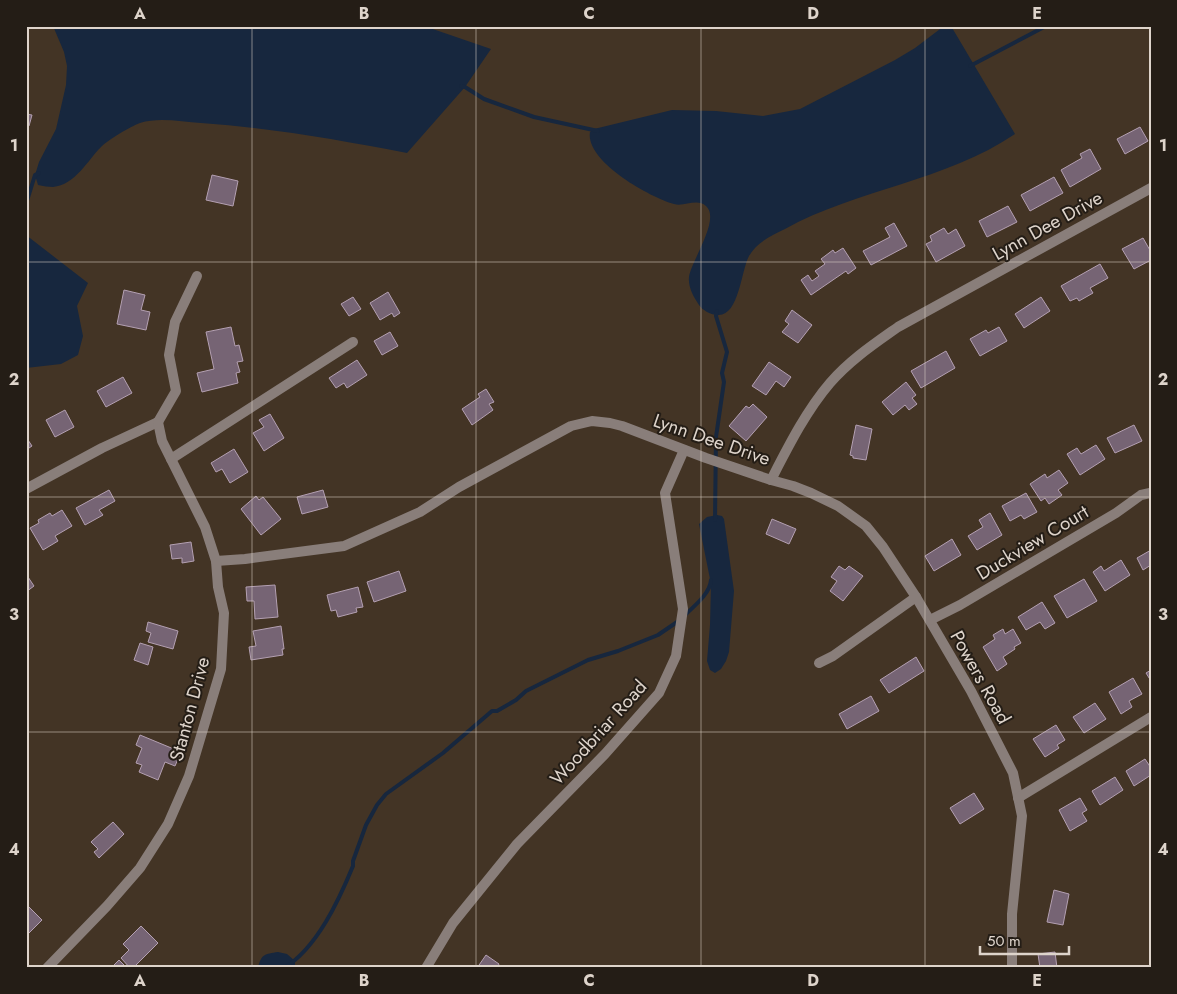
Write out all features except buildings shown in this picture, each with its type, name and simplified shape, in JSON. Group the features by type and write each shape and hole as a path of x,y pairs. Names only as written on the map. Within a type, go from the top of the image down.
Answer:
{"street":[{"name":"Lynn Dee Drive","path":"216,561 344,546 420,512 468,482 571,426 592,421 622,426 771,480 788,446 830,383 861,353 898,326 1151,188"},
{"path":"26,489 86,456 158,422 176,391 169,355 175,322 198,276"},
{"path":"171,460 353,342"},
{"name":"Stanton Drive","path":"47,968 107,906 140,868 168,824 189,776 221,669 224,613 218,588 216,561 205,526 162,441 158,422"},
{"name":"Woodbriar Road","path":"426,968 453,922 517,844 605,754 659,693 676,656 683,609 665,493 684,450"},
{"name":"Powers Road","path":"771,480 811,493 838,506 866,526 883,547 930,620 1013,773 1022,816 1012,914 1012,968"},
{"name":"Duckview Court","path":"930,620 960,605 1100,522 1141,495 1150,493"},
{"path":"819,663 833,656 916,597"},
{"path":"1018,798 1151,717"}],"water":[{"path":"53,26 424,26 491,49 465,87 407,153 279,131 155,120 140,123 114,137 101,147 68,182 51,187 38,185 35,175 39,162 56,129 66,85 67,66 64,52"},
{"path":"944,26 951,26 1015,134 988,150 960,163 813,215 770,237 760,243 749,256 731,308 725,313 718,315 702,309 691,291 689,277 708,230 710,212 702,204 674,204 635,186 608,166 598,154 591,143 590,132 594,129 672,110 716,111 763,116 800,109 895,60 915,48"},
{"path":"26,235 88,283 77,306 83,336 78,355 61,364 26,368"},
{"path":"722,516 724,519 734,591 729,652 721,669 715,673 710,670 707,661 711,584 699,524 707,517"},
{"path":"278,952 287,954 295,961 295,968 258,968 262,957"}],"waterway":[{"path":"970,66 1046,26"},
{"path":"461,86 484,99 534,117 598,131"},
{"path":"26,204 35,175 39,173"},
{"path":"715,520 716,437 724,382 722,373 727,352 716,316 717,311"},
{"path":"685,615 705,595 711,580"},
{"path":"284,968 307,948 326,922 353,866 353,861 366,825 377,805 386,794 443,753 492,711 497,711 516,700 526,691 588,660 618,651 658,635 680,620"}]}
